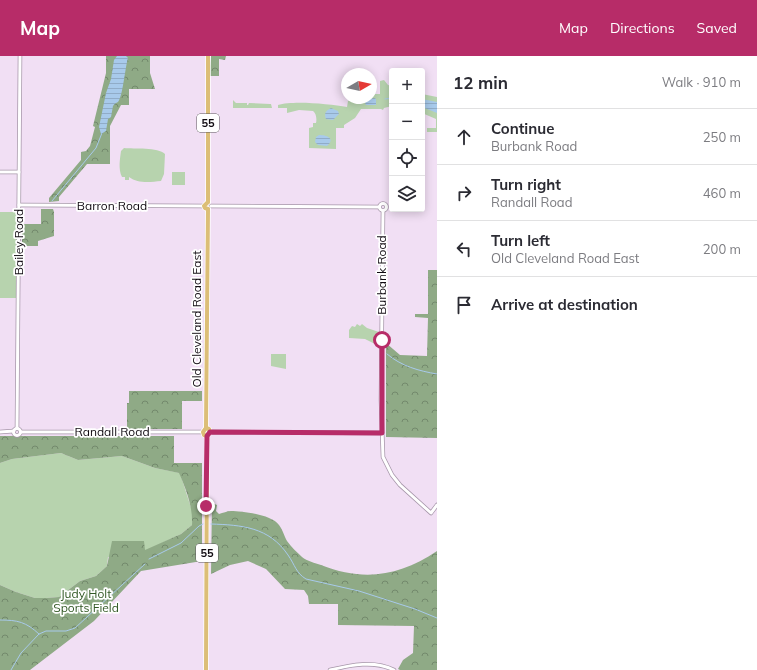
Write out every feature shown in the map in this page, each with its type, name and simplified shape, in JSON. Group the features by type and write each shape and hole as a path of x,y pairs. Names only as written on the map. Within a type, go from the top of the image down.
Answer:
{"main road":[{"name":"55","path":"206,204 208,56"},
{"path":"206,204 205,208 210,208"},
{"name":"Old Cleveland Road East","path":"204,430 210,208"},
{"path":"204,430 209,430 208,434 204,435 204,430"},
{"name":"55","path":"206,670 208,434"}],"street":[{"name":"Bailey Road","path":"18,428 20,56"},
{"path":"0,172 19,172"},
{"path":"210,208 379,207 381,203 385,204 386,208 383,211 380,210 379,207"},
{"name":"Barron Road","path":"19,205 206,204"},
{"name":"Burbank Road","path":"383,211 382,433 384,457 392,475 400,485 431,513 437,505"},
{"path":"14,432 15,429 18,428 21,432"},
{"name":"Randall Road","path":"0,432 14,432 14,434 18,435 21,432 204,430"},
{"path":"208,434 382,433"},
{"path":"330,670 370,664 385,666 394,670"}],"green space":[{"path":"106,56 150,56 150,73 155,89 129,89 129,105 121,105 110,126 110,164 87,164 59,197 59,201 49,202 49,198 81,160 81,152 86,151 90,146 95,127 93,126 106,73"},
{"path":"211,56 226,56 225,60 219,59 219,76 209,76"},
{"path":"384,80 389,85 389,107 384,108 383,110 361,109 355,118 344,125 344,128 336,128 336,149 309,148 309,128 313,127 313,123 316,123 316,115 313,111 299,110 287,113 287,108 278,108 278,105 293,103 347,107 348,104 377,104 377,94 380,94 380,81"},
{"path":"425,95 437,97 437,132 427,132 427,128 436,128 436,119 425,114"},
{"path":"233,100 236,103 247,103 247,105 249,103 271,104 272,108 233,108"},
{"path":"124,148 152,149 165,154 164,174 161,181 140,182 129,177 129,180 125,180 125,177 122,177 120,167 121,151"},
{"path":"172,172 185,172 185,185 172,185"},
{"path":"41,209 53,209 54,236 38,241 38,246 22,246 22,224 41,224"},
{"path":"0,212 19,212 18,298 0,298"},
{"path":"428,270 437,270 437,438 386,437 386,343 400,355 427,356 428,318 415,317 415,314 428,314"},
{"path":"357,324 360,326 362,324 367,328 379,332 379,346 365,339 349,338 349,330 352,326 355,327"},
{"path":"271,354 286,354 286,369 271,366"},
{"path":"129,391 202,391 202,401 182,401 182,429 127,429 127,403 129,403"},
{"name":"Judy Holt Sports Field","path":"0,436 174,436 174,463 202,463 202,561 141,571 94,621 30,670 0,670 0,585 35,598 59,597 80,581 96,576 107,566 112,541 144,541 145,550 181,534 192,525 192,518 188,498 179,473 155,468 122,456 78,460 61,453 12,459 0,463"},
{"path":"61,453 78,460 122,456 155,468 180,473 193,514 192,525 181,534 145,551 108,557 107,566 96,576 80,581 59,597 35,598 0,585 0,463 12,459"},
{"path":"212,500 212,503 217,505 216,511 219,514 228,511 236,511 257,514 270,519 279,525 287,541 306,560 352,574 367,575 395,571 409,566 437,551 437,670 398,669 403,660 413,653 414,626 338,625 338,604 309,604 308,596 304,590 285,589 266,569 248,561 230,565 211,574"}],"water":[{"path":"117,56 126,56 128,58 123,88 120,99 113,106 111,117 108,119 106,131 101,134 99,127 106,93 111,79 114,60"},
{"path":"425,100 437,102 437,113 425,108"},
{"path":"366,104 376,104 376,105"},
{"path":"331,108 338,111 339,114 333,120 326,119 325,116 326,111"},
{"path":"319,135 327,136 330,139 331,141 327,146 318,145 315,142 316,137"}],"waterway":[{"path":"385,99 389,98"},
{"path":"52,201 96,148 102,133"},
{"path":"387,354 398,362 410,367 437,374"},
{"path":"149,559 181,543 203,524"},
{"path":"211,524 233,525 254,529 272,538 281,546 298,571 306,579 359,591 415,609 437,618"},
{"path":"11,670 21,653 39,634 46,631 66,631 75,628 145,564"},
{"path":"0,620 21,622 39,634"}],"route":[{"path":"206,506 207,436 210,432 382,433 382,340"}]}
